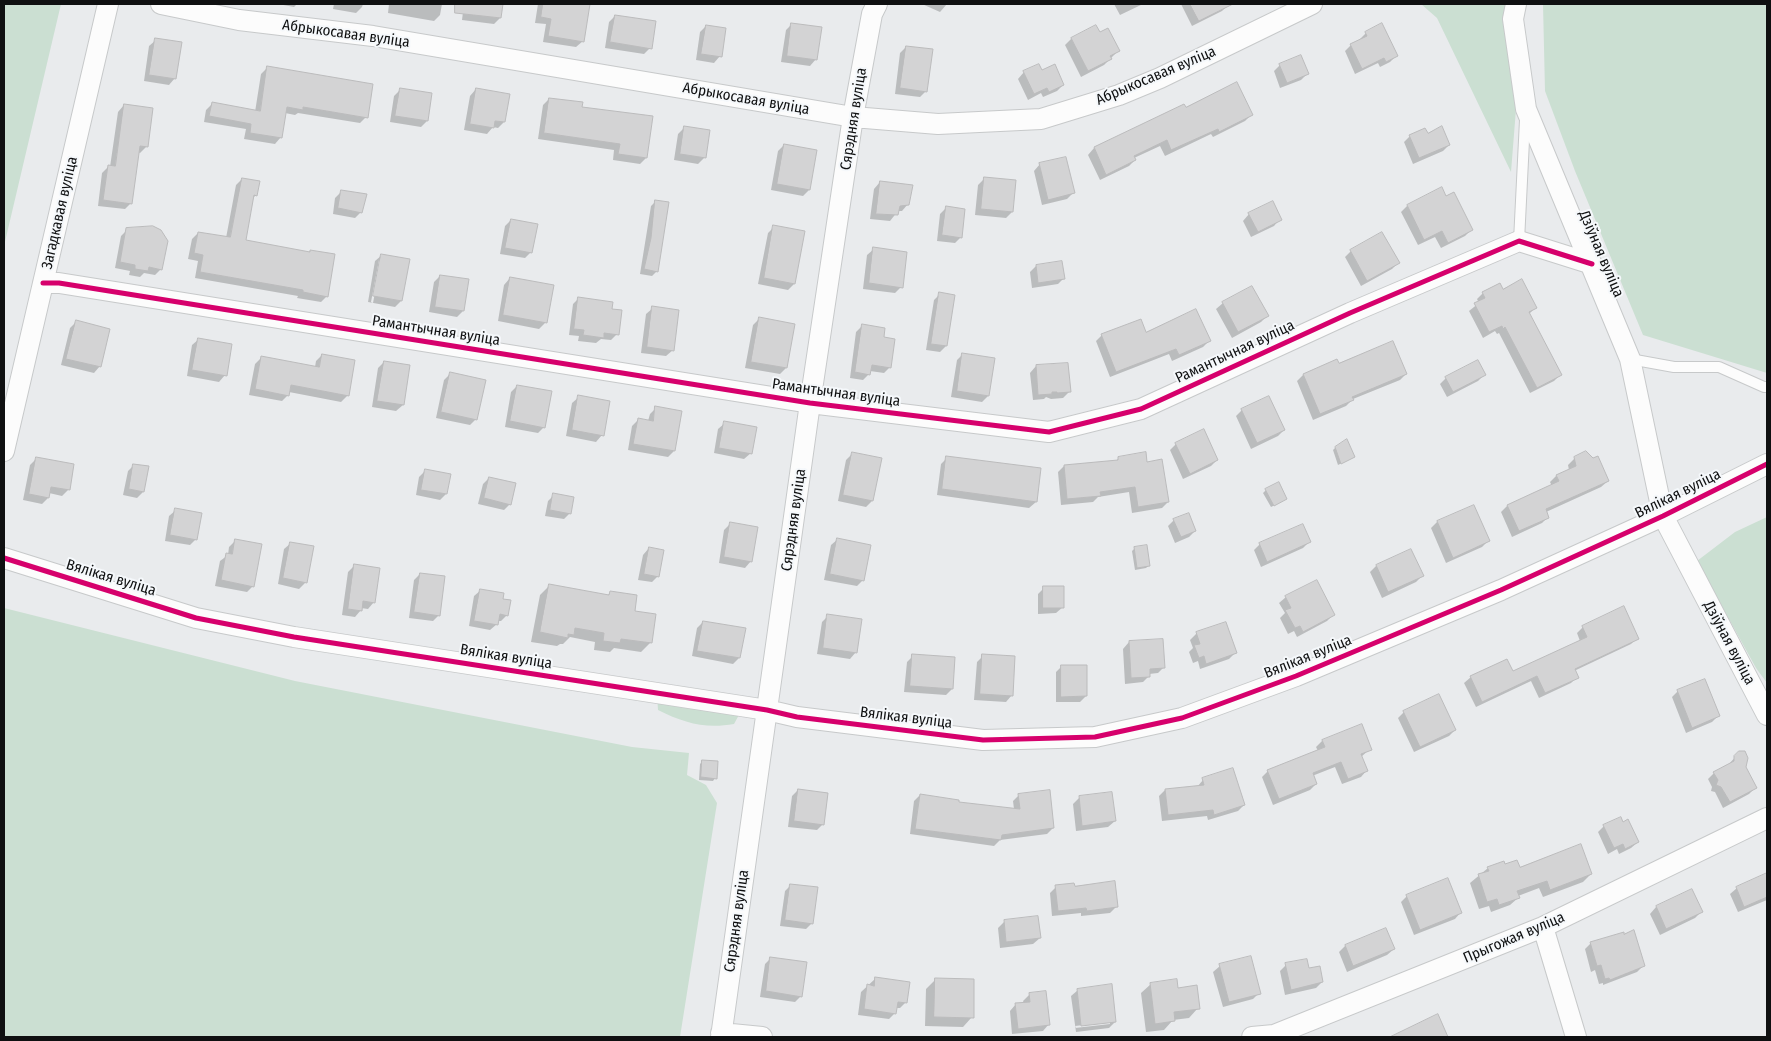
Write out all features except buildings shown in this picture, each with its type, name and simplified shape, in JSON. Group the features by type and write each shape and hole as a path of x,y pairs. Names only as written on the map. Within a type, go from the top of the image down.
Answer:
{"street":[{"name":"Загадкавая вуліца","path":"4,451 108,4"},
{"name":"Абрыкосавая вуліца","path":"161,4 239,20 373,36 854,117 938,124 1041,119 1119,95 1160,78 1312,4"},
{"name":"Сярэдняя вуліца","path":"721,1035 810,403 854,117 872,14 877,4"},
{"name":"Дзіўная вуліца","path":"1516,4 1514,19 1526,109 1630,359 1663,516 1767,716"},
{"name":"Рамантычная вуліца","path":"43,283 68,285 810,403 1050,432 1141,408 1350,313 1519,241"},
{"path":"1519,241 1592,264"},
{"name":"Вялікая вуліца","path":"4,558 196,618 304,638 767,710 797,717 983,740 1096,737 1182,718 1296,676 1501,590 1663,516 1767,464"},
{"name":"Прыгожая вуліца","path":"1252,1037 1274,1036 1543,927 1767,818"},
{"path":"1543,927 1576,1037"},
{"path":"721,1035 762,1037"}],"lane":[{"path":"1519,241 1526,109"},
{"path":"1630,359 1674,366 1719,367 1767,387"}],"green space":[{"path":"4,4 61,4 4,246"},
{"path":"1421,4 1506,4 1505,13 1516,109 1511,172 1437,18"},
{"path":"1543,4 1767,4 1767,373 1643,335 1575,171 1545,91"},
{"path":"1767,517 1767,683 1756,668 1697,561 1735,532"},
{"path":"4,608 295,681 632,747 689,753 687,775 706,785 717,803 680,1037 4,1037"},
{"path":"657,695 740,713 734,724 714,726 695,724 658,710"}],"cycle path":[{"path":"43,283 59,283 810,403 1049,432 1141,409 1350,313 1519,241 1592,264"},
{"path":"4,558 196,618 294,637 767,710 797,717 983,740 1095,737 1182,718 1296,676 1501,590 1663,516 1767,464"}]}
